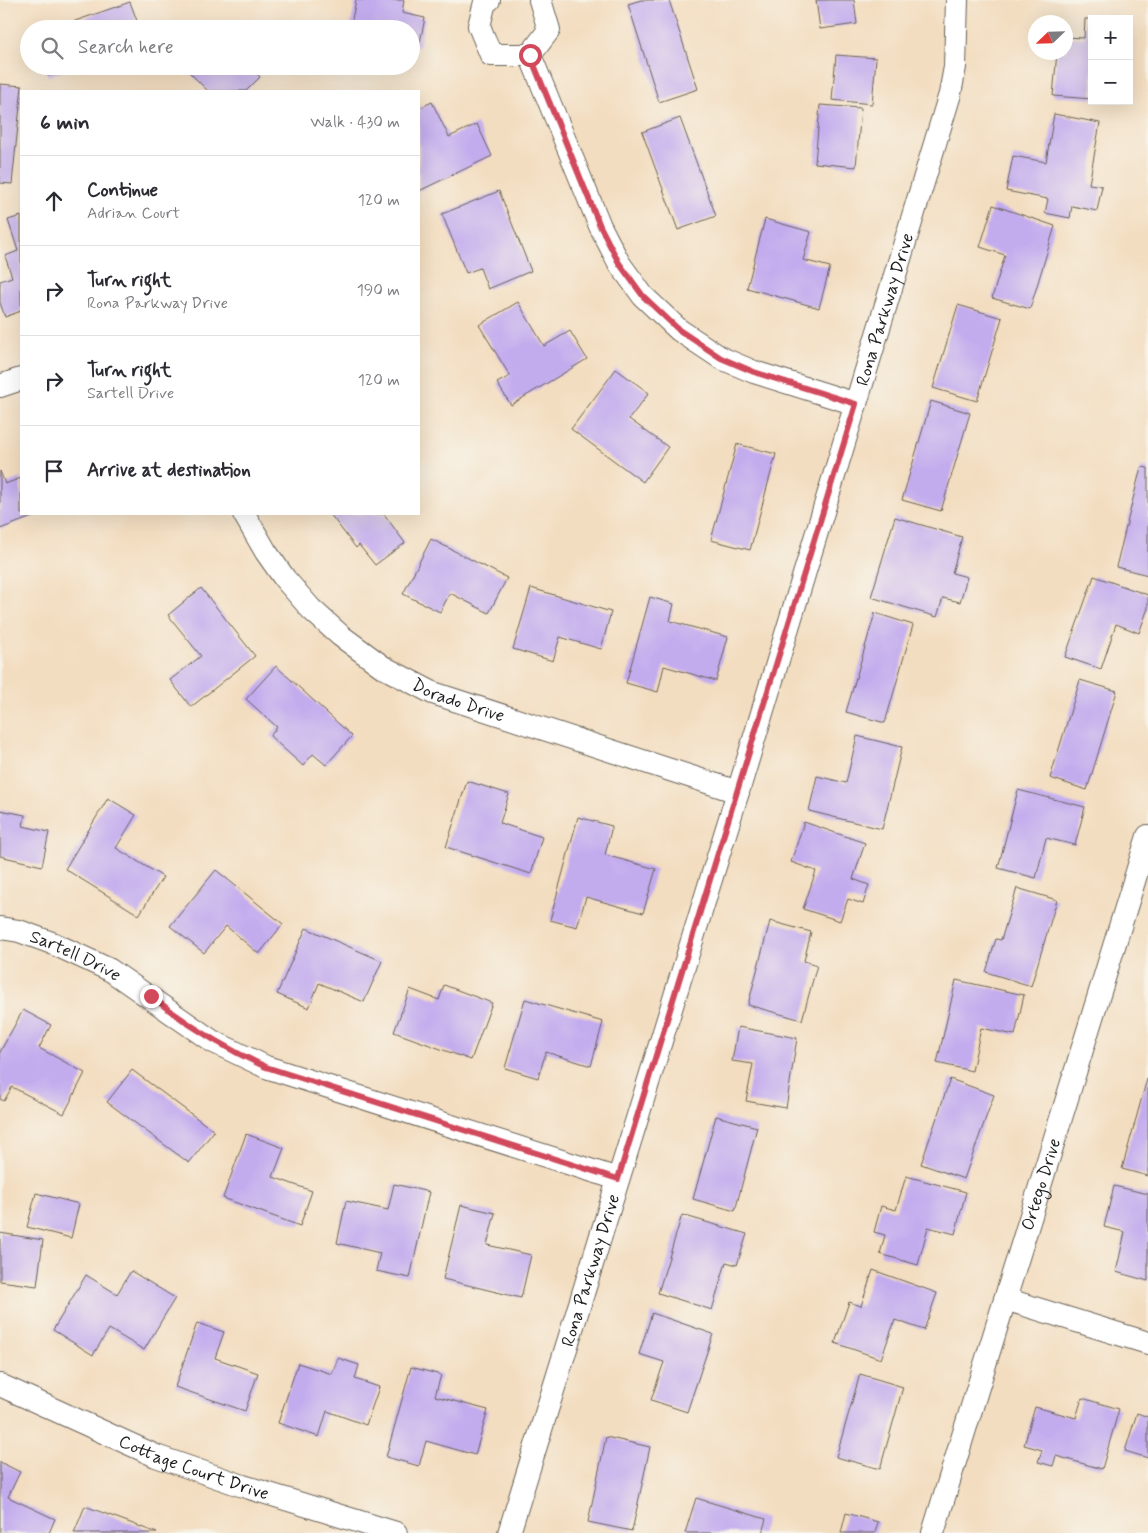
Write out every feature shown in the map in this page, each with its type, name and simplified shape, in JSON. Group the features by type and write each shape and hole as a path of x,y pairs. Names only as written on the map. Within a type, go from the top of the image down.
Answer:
{"street":[{"path":"489,0 485,2 479,26 491,55 530,55"},
{"path":"530,55 549,30 540,0"},
{"name":"Rona Parkway Drive","path":"509,1533 738,792 950,94 955,67 957,0"},
{"path":"530,55 600,226 619,263 643,296 679,330 721,358 754,372 856,404"},
{"path":"0,386 20,379"},
{"name":"Dorado Drive","path":"245,515 266,552 285,579 312,609 341,636 383,667 433,693 738,792"},
{"name":"Ortego Drive","path":"933,1533 1148,836"},
{"name":"Sartell Drive","path":"0,928 52,942 110,970 212,1040 266,1067 618,1179"},
{"path":"1004,1299 1148,1343"},
{"name":"Cottage Court Drive","path":"0,1385 156,1456 243,1486 396,1533"}],"building":[{"path":"356,0 404,0 402,13 425,18 420,42 420,20 352,20"},
{"path":"641,0 669,0 698,89 659,102 628,4"},
{"path":"816,0 854,0 857,24 820,29"},
{"path":"130,2 137,20 78,20"},
{"path":"1085,19 1088,19 1088,99 1053,96 1056,60 1073,60 1073,37 1084,38"},
{"path":"836,55 876,58 872,104 832,100"},
{"path":"192,75 258,75 260,77 247,90 207,90"},
{"path":"0,84 22,86 20,90 12,184 0,183"},
{"path":"432,102 449,137 477,124 492,156 420,191 420,108"},
{"path":"820,105 861,108 856,167 815,163"},
{"path":"1054,114 1100,123 1089,184 1102,186 1097,211 1072,206 1070,218 1045,213 1048,199 1006,191 1013,156 1046,162"},
{"path":"680,118 716,216 678,230 642,132"},
{"path":"499,191 531,271 488,289 480,268 466,273 442,214"},
{"path":"993,205 1055,226 1030,309 992,298 1005,255 980,247"},
{"path":"20,216 20,311 5,317 0,303 0,281 12,277 5,256 18,251 8,220"},
{"path":"765,219 811,232 803,260 830,267 819,308 747,288"},
{"path":"518,302 544,346 570,331 587,359 511,405 497,383 510,376 479,325"},
{"path":"958,305 1002,318 977,401 933,388"},
{"path":"616,369 649,393 629,419 668,447 643,482 571,429"},
{"path":"931,401 970,413 941,511 902,500"},
{"path":"737,444 776,454 750,550 711,540"},
{"path":"1141,467 1148,468 1148,575 1116,567"},
{"path":"0,471 5,484 20,478 20,515 37,515 0,529"},
{"path":"331,515 385,515 405,543 375,565 359,545 356,548"},
{"path":"895,517 962,537 952,573 967,577 960,602 943,598 937,617 871,597"},
{"path":"431,539 507,578 489,613 450,593 440,612 403,594"},
{"path":"1094,576 1148,595 1148,608 1139,633 1116,624 1101,669 1065,657"},
{"path":"201,588 255,656 191,707 170,680 201,656 168,615"},
{"path":"531,588 611,612 601,649 560,637 553,661 513,649"},
{"path":"650,597 674,604 670,621 728,637 716,681 664,666 658,692 626,683"},
{"path":"875,613 913,625 885,723 846,712"},
{"path":"276,666 352,736 326,765 313,754 303,766 270,736 277,727 246,699"},
{"path":"1080,680 1117,691 1087,790 1050,778"},
{"path":"857,736 902,747 882,829 809,811 817,776 846,783"},
{"path":"467,781 509,794 500,823 542,837 531,874 446,847"},
{"path":"1018,790 1085,807 1075,845 1046,838 1036,878 998,868"},
{"path":"108,798 136,815 116,848 163,877 139,915 65,869"},
{"path":"0,810 25,815 23,826 49,832 42,866 0,856"},
{"path":"578,817 612,826 605,855 656,869 643,913 586,897 577,927 550,920"},
{"path":"804,822 865,843 853,879 869,885 863,904 848,899 840,921 803,909 816,871 791,862"},
{"path":"216,870 283,924 259,954 226,926 204,953 170,926"},
{"path":"1017,888 1057,900 1031,986 986,972 996,939 1001,940"},
{"path":"770,921 811,932 804,961 817,965 802,1020 748,1005"},
{"path":"306,928 382,961 364,1002 319,983 309,1008 277,994"},
{"path":"956,980 1024,995 1015,1035 981,1028 972,1071 937,1063"},
{"path":"444,985 492,1003 471,1060 394,1032 410,989 439,1000"},
{"path":"525,999 603,1022 591,1066 546,1052 538,1078 505,1068"},
{"path":"23,1010 51,1025 39,1048 85,1073 64,1114 12,1087 4,1101 0,1099 0,1052"},
{"path":"738,1027 797,1038 786,1108 746,1101 753,1064 732,1061"},
{"path":"132,1070 214,1131 189,1163 107,1102"},
{"path":"950,1079 994,1095 964,1179 921,1164"},
{"path":"1148,1079 1148,1176 1122,1169"},
{"path":"716,1116 757,1127 735,1211 693,1199"},
{"path":"246,1134 284,1148 273,1177 312,1191 300,1226 223,1198"},
{"path":"906,1176 966,1192 955,1234 928,1227 918,1265 880,1254 885,1235 874,1232 881,1206 896,1210"},
{"path":"394,1184 429,1192 410,1278 376,1271 380,1253 337,1243 346,1201 388,1210"},
{"path":"1114,1186 1148,1194 1148,1281 1116,1272 1125,1232 1104,1227"},
{"path":"36,1193 79,1204 71,1238 27,1227"},
{"path":"461,1205 495,1213 487,1245 531,1255 521,1298 443,1279"},
{"path":"682,1215 747,1234 737,1265 726,1262 712,1310 658,1293"},
{"path":"0,1233 43,1240 37,1286 0,1281"},
{"path":"873,1270 937,1293 924,1330 895,1320 881,1359 835,1343 849,1302 861,1306"},
{"path":"131,1271 175,1298 144,1350 109,1329 93,1355 53,1330 86,1275 117,1294"},
{"path":"652,1313 713,1334 687,1412 651,1400 664,1362 639,1354"},
{"path":"197,1323 224,1332 215,1358 258,1373 245,1411 175,1387"},
{"path":"338,1358 359,1365 355,1379 379,1387 366,1425 327,1411 319,1437 278,1423 298,1363 332,1374"},
{"path":"411,1367 441,1375 435,1396 488,1410 475,1455 426,1441 419,1466 386,1457"},
{"path":"860,1374 903,1387 880,1469 836,1457"},
{"path":"1082,1398 1119,1409 1102,1469 1056,1456 1053,1466 1038,1462 1042,1450 1024,1445 1035,1407 1076,1418"},
{"path":"1137,1413 1148,1417 1148,1458 1125,1451"},
{"path":"606,1437 650,1447 632,1531 588,1522"},
{"path":"0,1462 20,1472 8,1497 55,1519 49,1533 0,1533"},
{"path":"696,1498 766,1519 762,1533 685,1533"},
{"path":"85,1506 157,1533 74,1533"},
{"path":"846,1513 878,1522 875,1533 841,1533"}],"route":[{"path":"151,996 171,1013 212,1040 266,1067 618,1179 856,404 754,372 721,358 679,330 643,296 619,263 600,226 530,55"}]}
